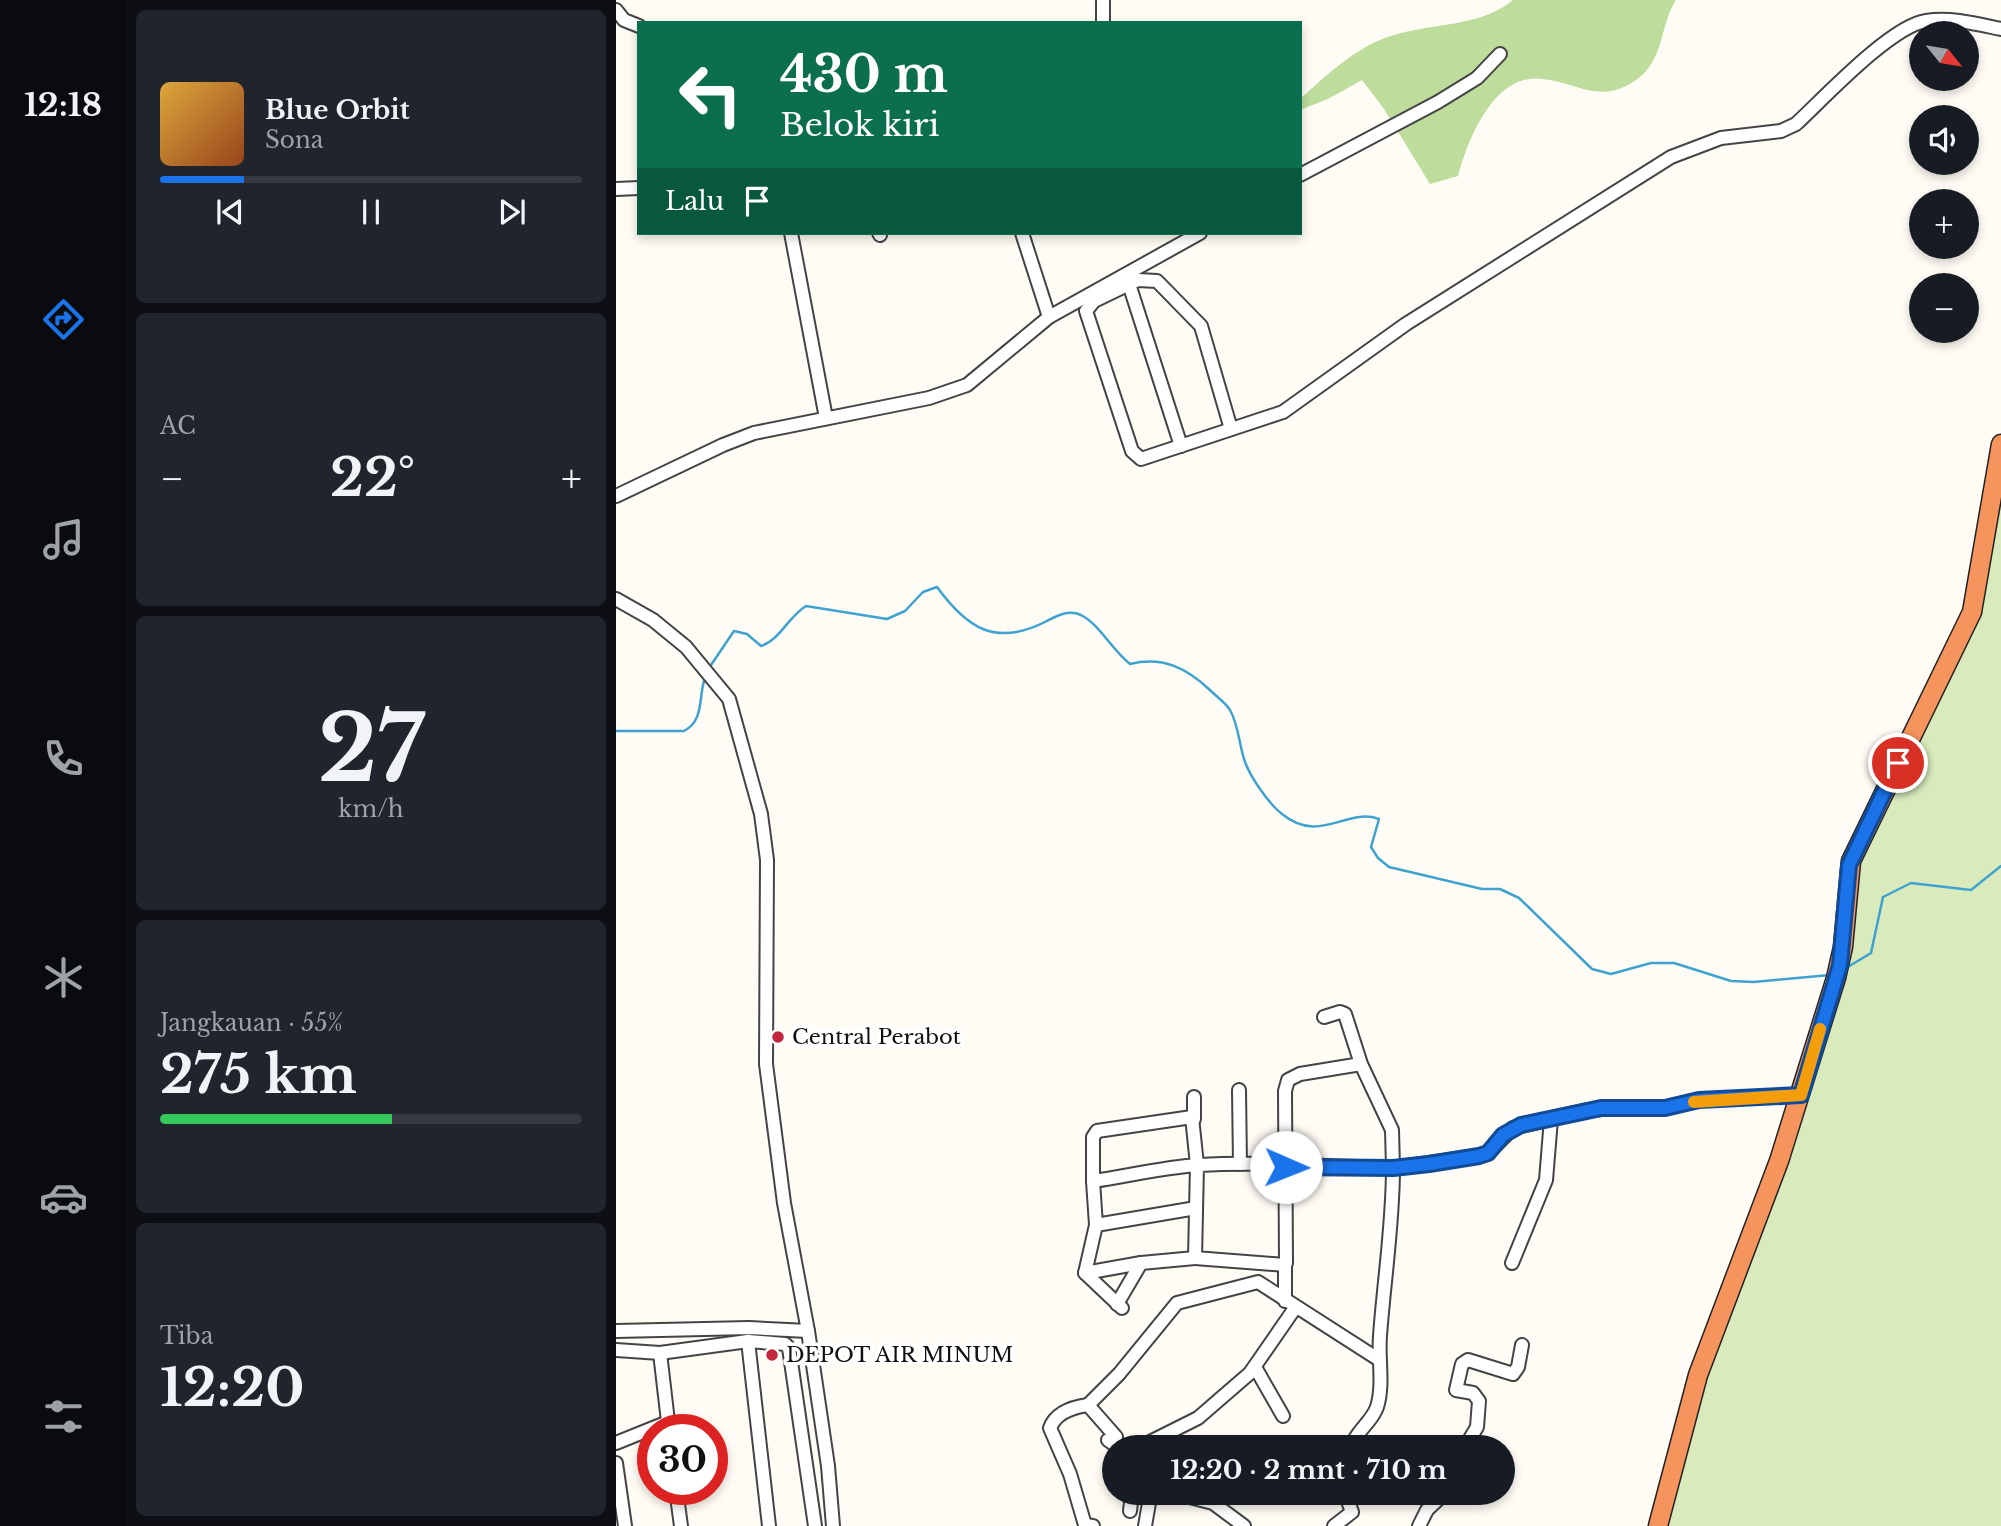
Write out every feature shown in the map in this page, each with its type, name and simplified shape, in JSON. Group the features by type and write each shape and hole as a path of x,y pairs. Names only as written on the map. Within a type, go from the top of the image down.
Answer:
{"highway":[{"path":"1658,1526 1698,1375 1761,1211 1801,1095 1838,972 1849,865 1972,612 2001,444"}],"street":[{"path":"1103,0 1103,21"},
{"path":"616,10 624,20 637,25"},
{"path":"1231,429 1201,326 1157,281 1138,280 1094,301 1086,311 1134,455 1141,459 1270,417 1293,406 1406,324 1655,165 1721,138 1781,131 1796,124 1869,56 1912,26 1924,21 1948,20 2001,29"},
{"path":"1302,174 1438,102 1476,78 1500,54"},
{"path":"616,189 637,188"},
{"path":"791,235 826,418"},
{"path":"1023,235 1049,317"},
{"path":"616,496 733,441 826,418 929,398 967,385 1049,317 1196,235"},
{"path":"1129,284 1181,446"},
{"path":"616,599 653,620 686,647 729,699 763,823 767,860 766,1064 784,1203 808,1331 828,1466 833,1526"},
{"path":"1324,1017 1340,1012 1345,1014 1361,1064 1392,1130 1393,1214 1378,1359 1377,1408 1359,1435"},
{"path":"1164,1435 1198,1418 1255,1367 1290,1304 1285,1265 1288,1080 1300,1074 1361,1064"},
{"path":"1239,1090 1240,1164"},
{"path":"1093,1181 1197,1165 1393,1168 1479,1156 1488,1153 1513,1128 1601,1108 1665,1108 1699,1100 1801,1095"},
{"path":"1194,1097 1197,1165 1195,1258"},
{"path":"1084,1273 1096,1225 1093,1137 1097,1131 1189,1116 1194,1119"},
{"path":"1512,1264 1546,1180 1551,1119"},
{"path":"1096,1225 1196,1208"},
{"path":"1084,1273 1141,1263 1195,1258 1285,1265"},
{"path":"1084,1273 1120,1306 1141,1263"},
{"path":"1093,1526 1085,1525 1070,1474 1050,1428 1052,1422 1072,1407 1088,1405 1119,1374 1179,1301 1258,1282 1378,1359"},
{"path":"616,1331 749,1328 808,1331"},
{"path":"748,1341 769,1526"},
{"path":"616,1350 660,1353 748,1341 781,1343 789,1348 815,1526"},
{"path":"1472,1435 1477,1427 1479,1401 1473,1393 1456,1390 1462,1364 1468,1360 1513,1374 1518,1367 1522,1345"},
{"path":"660,1353 668,1414"},
{"path":"1255,1367 1283,1416"},
{"path":"1088,1405 1114,1435"},
{"path":"616,1443 637,1436"},
{"path":"616,1463 625,1526"},
{"path":"678,1505 681,1526"},
{"path":"1130,1511 1131,1505"},
{"path":"1145,1526 1149,1505"},
{"path":"1216,1505 1244,1526"},
{"path":"1334,1526 1352,1512 1349,1505"},
{"path":"1419,1526 1430,1505"}],"green space":[{"path":"1513,0 1676,0 1652,63 1636,80 1623,87 1600,92 1543,79 1526,80 1510,86 1497,97 1476,127 1458,176 1430,184 1384,109 1362,80 1328,99 1302,109 1302,97 1368,46 1394,35 1471,20 1500,9"},
{"path":"2001,473 2001,1526 1663,1526 1681,1447 1783,1161 1853,873 1972,627"}],"waterway":[{"path":"709,668 734,631 747,634 761,646 774,639 806,606 887,619 905,611 923,592 937,587 971,623 997,633 1027,629 1063,614 1076,613 1094,624 1130,664 1164,663 1184,670 1224,702 1235,722 1248,768 1266,797 1282,814 1296,823 1309,826 1356,818 1379,819 1371,847 1378,858 1389,867 1482,889 1500,889 1519,898 1592,969 1611,974 1651,963 1674,963 1731,981 1754,982 1830,975"},
{"path":"616,731 684,731 691,726 698,714 705,678"},
{"path":"1846,968 1871,953 1883,897 1911,883 1971,890 2001,866"}],"slow traffic":[{"path":"1694,1102 1801,1095 1820,1029"}],"place":[{"name":"Central Perabot","path":"778,1037"},
{"name":"DEPOT AIR MINUM","path":"772,1355"}],"route":[{"path":"1286,1167 1393,1168 1429,1164 1488,1153 1503,1135 1513,1128 1584,1111 1601,1108 1665,1108 1699,1100 1801,1095 1840,965 1849,865 1898,763"}]}
